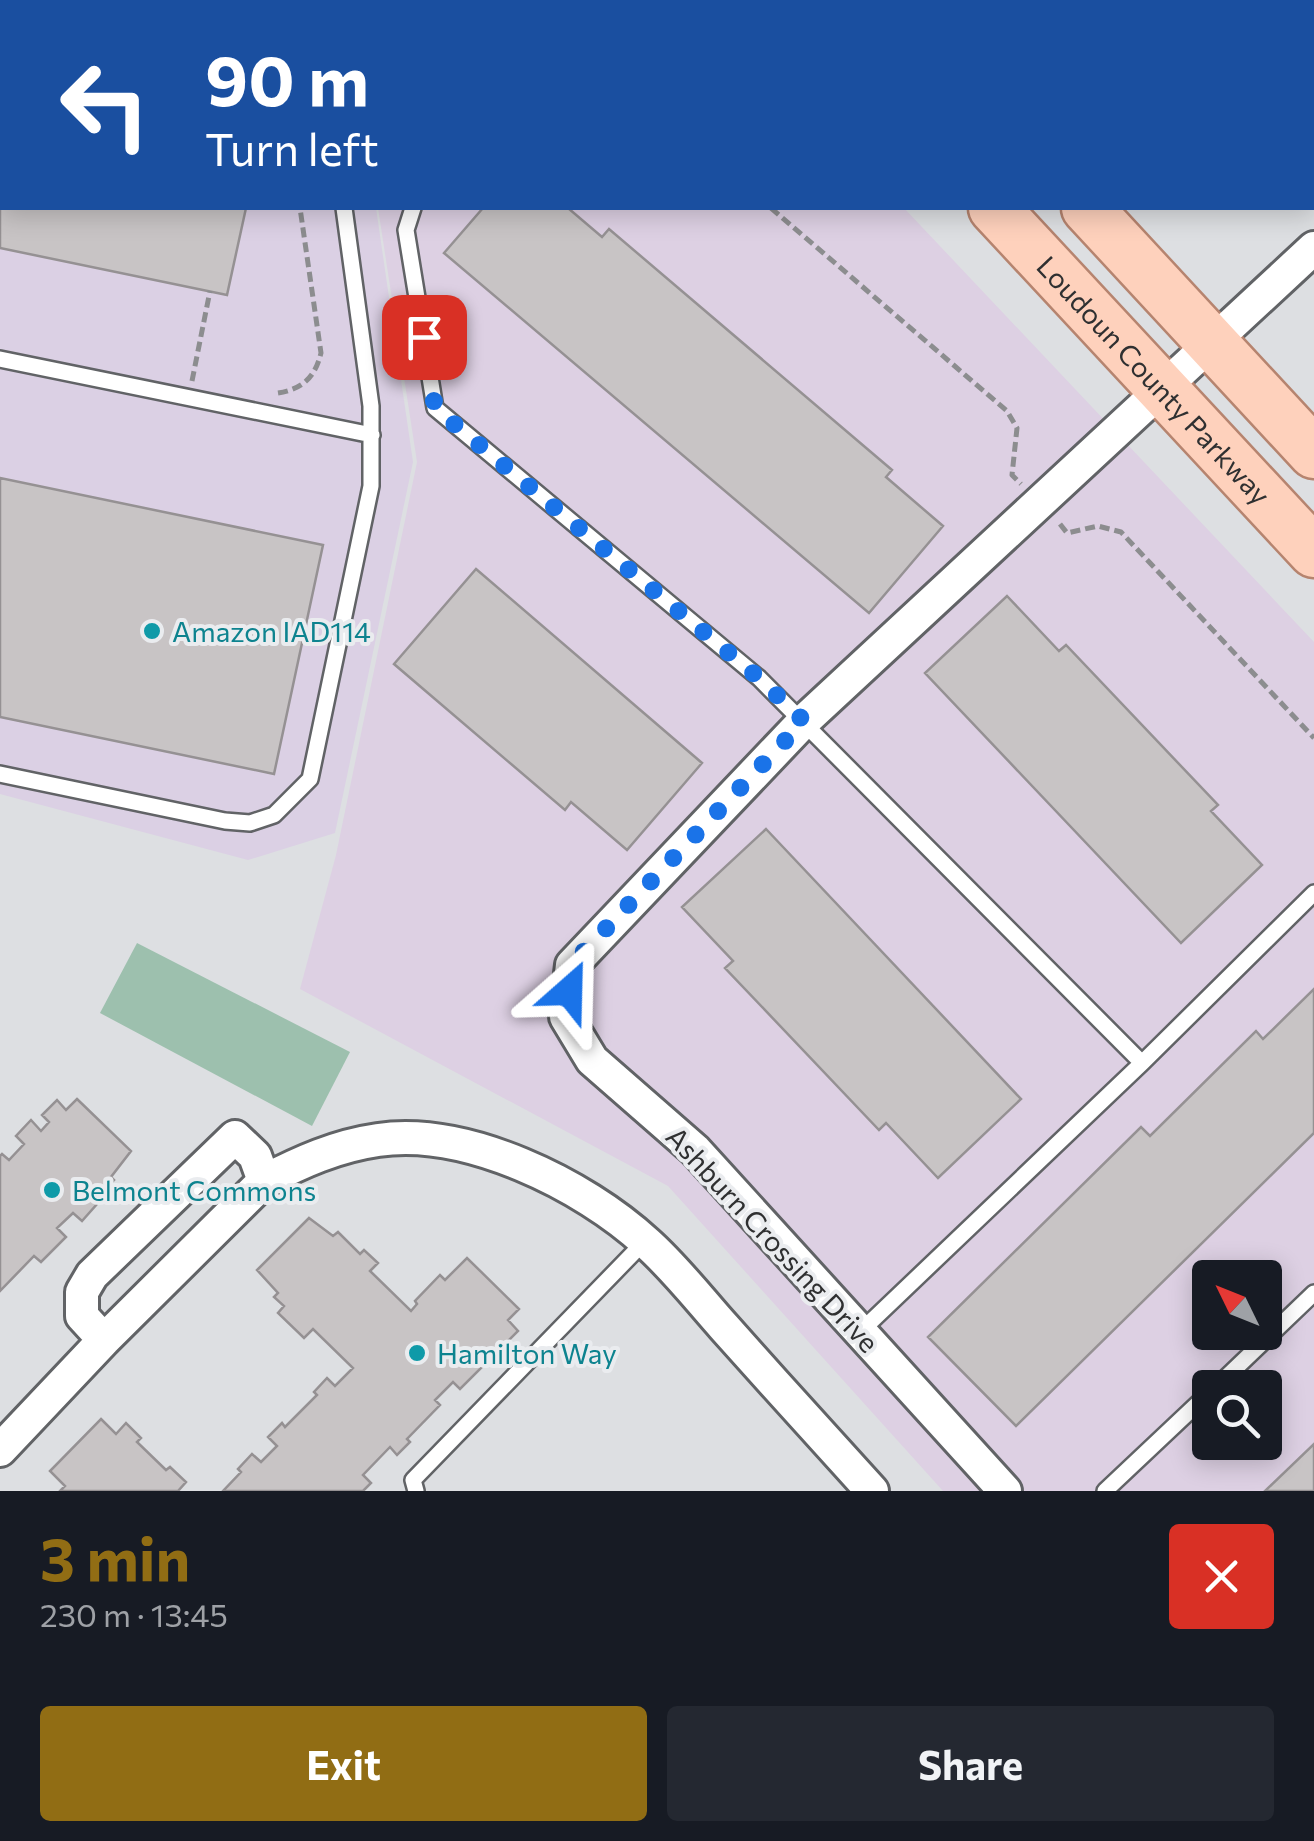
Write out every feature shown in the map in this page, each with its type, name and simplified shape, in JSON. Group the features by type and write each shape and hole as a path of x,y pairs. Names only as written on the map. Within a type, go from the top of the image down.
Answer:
{"main road":[{"name":"Loudoun County Parkway","path":"996,210 1314,552"},
{"path":"1089,210 1314,453"}],"street":[{"name":"Ashburn Crossing Drive","path":"1005,1491 695,1150 592,1060 566,1017 572,964 804,721 1314,248"},
{"path":"104,1340 82,1316 82,1292 106,1262 235,1136 255,1156 264,1182"},
{"path":"0,1450 104,1340 264,1182 308,1158 344,1146 381,1139 444,1141 511,1159 596,1204 645,1240 872,1491"}],"lane":[{"path":"0,774 250,823 274,815 310,779 370,486 372,435 344,210"},
{"path":"412,210 406,230 435,408 759,678 1142,1063"},
{"path":"0,359 372,435"},
{"path":"860,1332 1314,893"},
{"path":"416,1491 413,1480 645,1240"},
{"path":"1233,1370 1314,1294"},
{"path":"1106,1491 1192,1409"}],"path":[{"path":"270,394 300,387 316,374 321,353 300,210"},
{"path":"191,385 210,291"}],"shaded area":[{"path":"0,210 376,210 413,462 335,833 248,860 0,794"},
{"path":"378,210 906,210 1314,642 1314,1491 943,1491 668,1186 300,989 336,855 417,462"}],"green space":[{"path":"137,943 350,1052 312,1126 100,1013"}],"building":[{"path":"0,210 246,210 227,295 0,248"},
{"path":"481,210 570,210 602,237 609,229 892,470 886,477 943,526 869,613 444,253"},
{"name":"Amazon IAD114","path":"0,478 323,545 274,774 0,717"},
{"path":"476,569 702,763 627,850 571,802 565,810 394,664"},
{"path":"1007,596 1059,651 1066,645 1218,805 1211,811 1262,865 1181,943 925,673"},
{"path":"766,829 1021,1099 938,1178 886,1123 879,1130 725,968 733,961 682,907"},
{"path":"1314,989 1314,1133 1016,1426 928,1337 1141,1127 1150,1136 1256,1031 1263,1039"},
{"name":"Belmont Commons","path":"77,1099 131,1151 82,1221 73,1213 57,1228 66,1237 41,1262 34,1256 0,1291 0,1156 9,1160 24,1144 16,1136 31,1120 41,1131 49,1122 42,1115 57,1100 66,1110"},
{"name":"Hamilton Way","path":"309,1218 333,1236 338,1232 360,1254 364,1250 378,1263 370,1271 411,1311 415,1301 440,1275 445,1280 467,1258 519,1309 508,1320 518,1331 460,1389 453,1382 435,1400 440,1405 407,1439 410,1442 397,1455 390,1447 363,1475 371,1483 363,1491 223,1491 252,1454 261,1462 277,1446 268,1437 282,1423 285,1427 317,1395 314,1392 327,1378 335,1386 353,1368 313,1329 304,1338 278,1313 284,1306 274,1297 278,1293 257,1270"},
{"path":"101,1419 116,1434 126,1423 141,1438 137,1442 166,1470 170,1467 186,1482 178,1491 60,1491 65,1486 50,1471"},
{"path":"1314,1444 1314,1491 1265,1491"}],"place":[{"name":"Amazon IAD114","path":"152,631"},
{"name":"Belmont Commons","path":"52,1190"},
{"name":"Hamilton Way","path":"417,1353"}],"route":[{"path":"424,337 435,408 759,678 804,721 572,964 569,991"}]}
